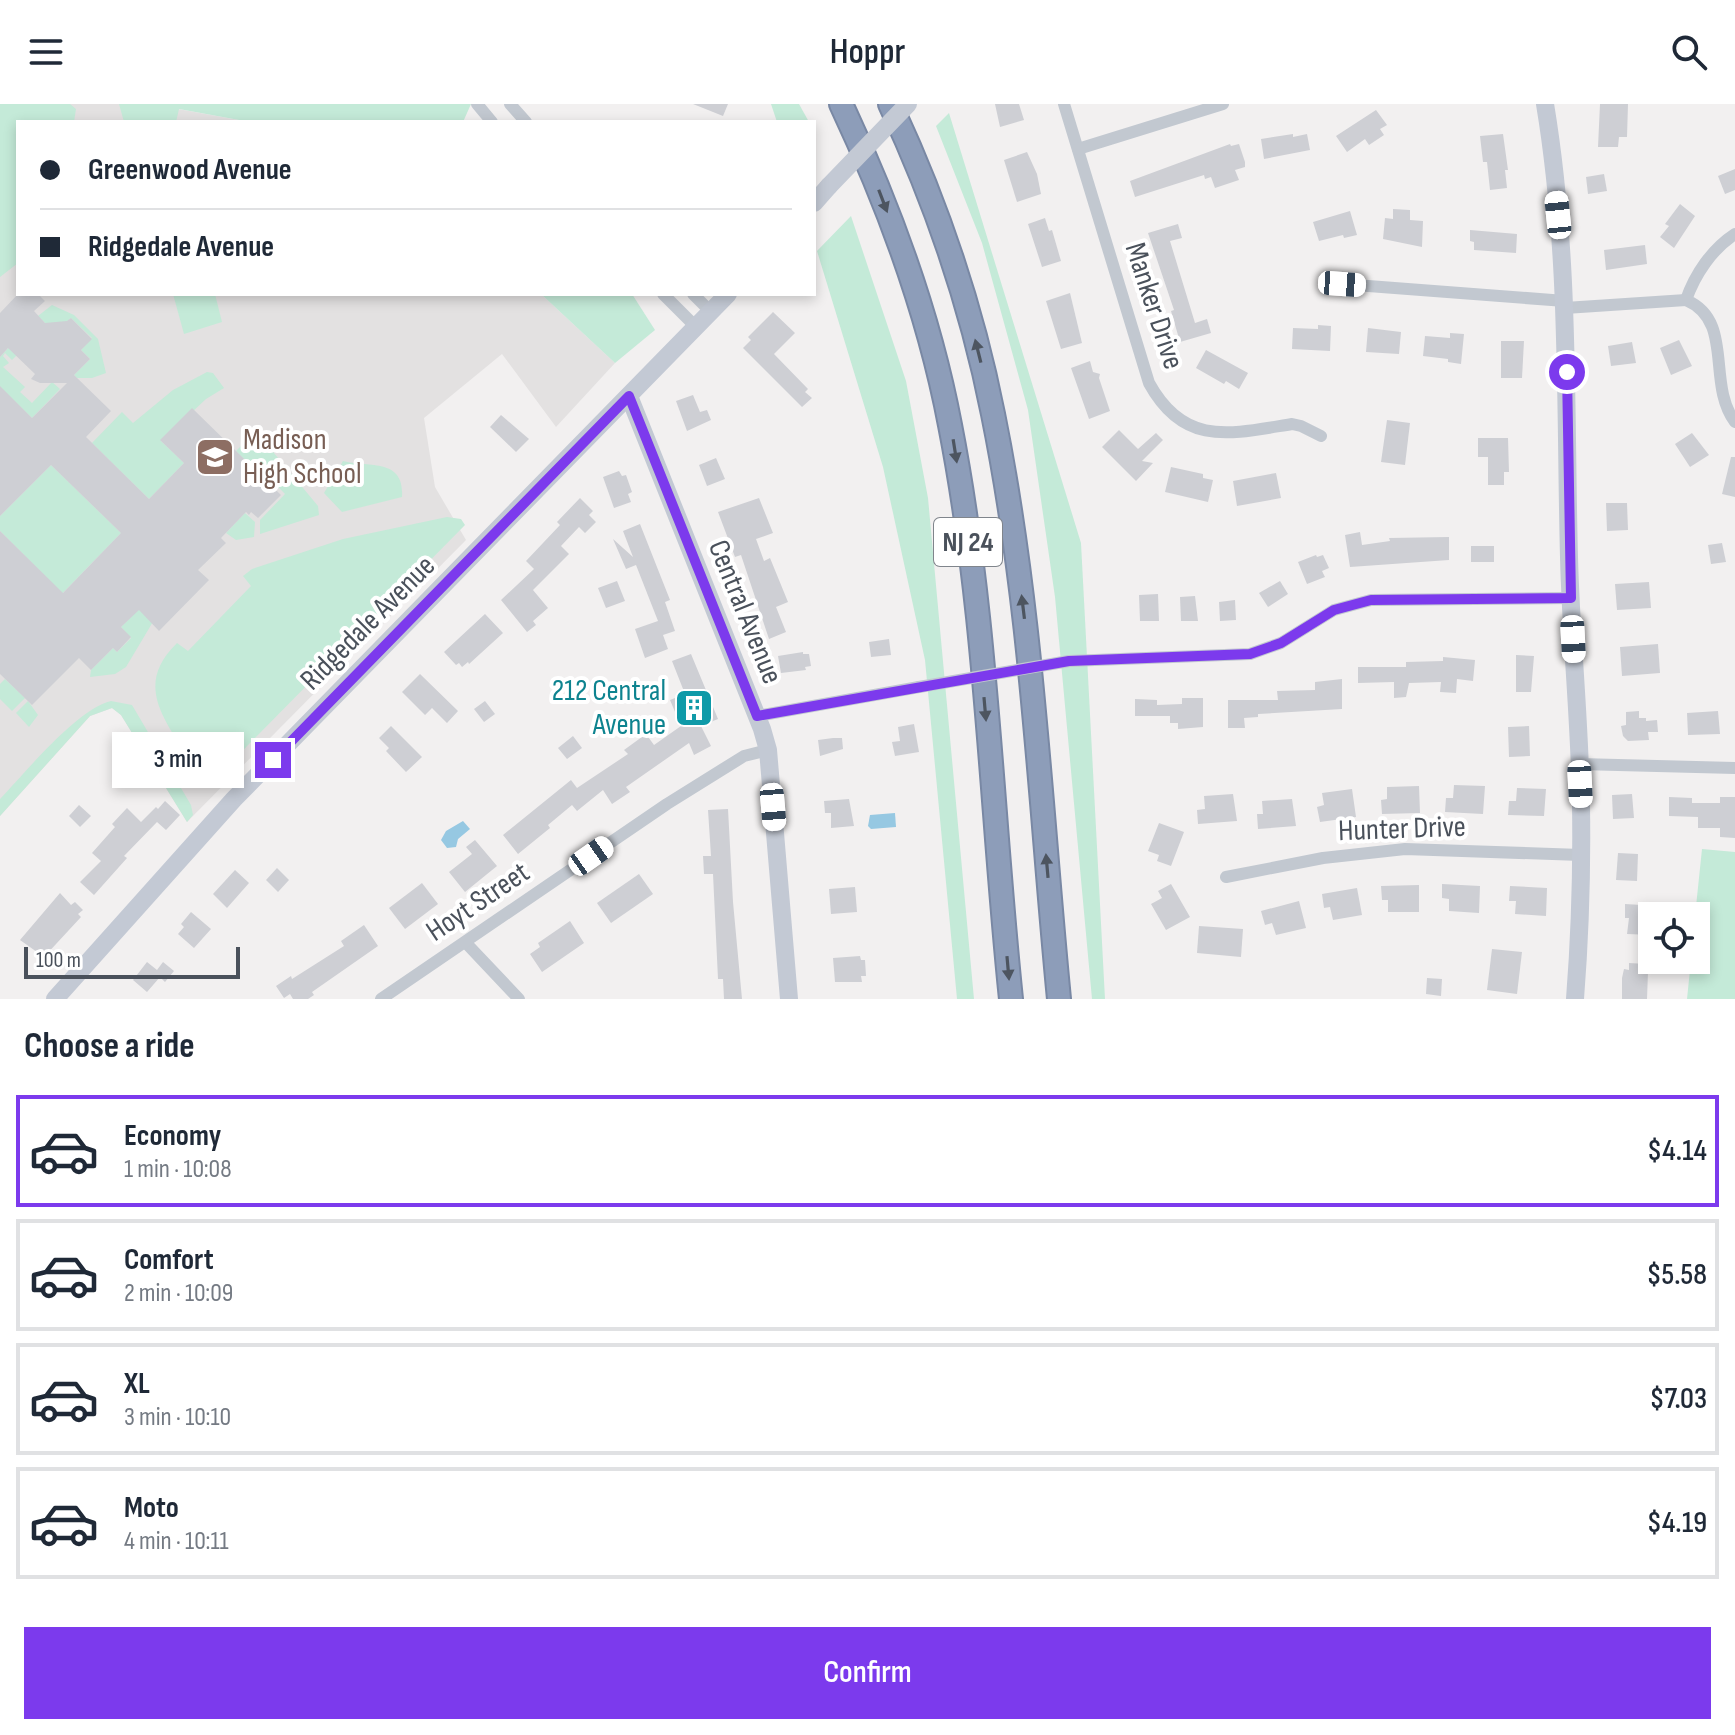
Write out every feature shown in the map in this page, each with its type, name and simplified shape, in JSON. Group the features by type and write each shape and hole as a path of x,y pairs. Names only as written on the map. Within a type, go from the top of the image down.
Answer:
{"highway":[{"name":"NJ 24","path":"841,104 865,154 898,240 928,330 950,423 966,518 1011,999"},
{"name":"NJ 24","path":"890,104 938,221 970,316 993,413 1010,507 1024,614 1059,999"}],"street":[{"path":"477,104 490,120"},
{"path":"510,104 524,120"},
{"path":"816,201 908,104"},
{"name":"Manker Drive","path":"1064,104 1149,383 1167,410 1194,428 1210,433 1227,434 1292,424 1321,436"},
{"path":"1078,149 1223,104"},
{"path":"1545,104 1565,305 1571,598 1581,855 1575,999"},
{"path":"1686,300 1699,271 1723,242 1735,234"},
{"path":"1342,284 1565,305 1686,300 1708,310 1717,320 1727,355 1725,402 1735,422"},
{"path":"665,296 696,327"},
{"path":"695,296 711,312"},
{"name":"Ridgedale Avenue","path":"55,999 234,799 726,296"},
{"name":"Central Avenue","path":"629,396 768,750 789,999"},
{"path":"757,716 1069,661 1250,654 1281,643 1334,610 1371,600 1571,598"},
{"name":"Hoyt Street","path":"381,999 667,804 744,756 768,750"},
{"path":"1579,764 1735,768"},
{"name":"Hunter Drive","path":"1226,877 1323,858 1391,850 1581,855"},
{"path":"466,943 519,999"}],"shaded area":[{"name":"Madison High School","path":"0,104 167,104 178,109 239,120 16,120 16,296 543,296 615,363 556,427 502,354 424,418 435,487 466,540 187,822 121,715 112,708 90,716 0,816"}],"green space":[{"path":"0,104 70,104 76,109 74,120 16,120 16,265 0,277"},
{"path":"119,104 471,104 464,120 239,120 179,109 176,120 123,120"},
{"path":"771,104 799,104 808,120 776,120"},
{"path":"949,113 1081,543 1105,999 1092,999 1055,597 1028,410 982,243 936,126"},
{"path":"851,216 906,381 928,498 974,999 957,999 925,660 883,467 817,251"},
{"path":"174,296 216,296 222,322 184,334"},
{"path":"543,296 633,296 655,330 615,363"},
{"path":"52,305 74,315 98,339 106,373 92,378 77,378 74,375 90,359 81,350 92,338 71,318 65,323 46,324 38,316"},
{"path":"13,343 20,352 12,360 5,353 3,356 9,363 3,367 25,387 20,392 32,403 52,382 60,389 32,418 0,387 0,357"},
{"path":"207,372 213,373 224,388 206,399 161,441 184,463 149,499 92,443 122,412 133,423 173,390"},
{"path":"252,435 259,435 318,506 319,515 260,534 260,520 285,494 252,460 248,463 236,451"},
{"path":"343,461 391,470 401,484 402,497 342,512 324,493"},
{"path":"51,465 121,533 53,603 51,582 0,531 0,516"},
{"path":"245,513 255,522 254,537 236,540 226,533"},
{"path":"447,517 461,519 465,525 248,745 222,773 216,786 201,777 166,723 156,696 158,670 177,643 188,651 251,586 243,576 252,569 343,539"},
{"path":"156,592 163,605 126,667 115,674 90,677 91,670 113,648 117,652 131,638 121,627"},
{"path":"5,679 25,698 12,711 0,699 0,684"},
{"path":"28,701 38,715 29,727 16,713"},
{"path":"111,701 132,705 191,805 193,815 187,822 121,715 112,708 90,716 0,816 0,799 37,758 83,716"},
{"path":"1702,849 1735,852 1735,999 1687,999 1690,974 1710,974 1710,902 1696,902"}],"water":[{"path":"895,813 896,827 871,829 868,826 870,815"},
{"path":"463,821 470,829 458,839 456,847 447,848 441,840 446,831"}],"building":[{"path":"693,104 728,104 723,116"},
{"path":"995,104 1019,104 1024,120 1000,127"},
{"path":"1600,104 1628,104 1627,137 1619,137 1618,147 1598,147"},
{"path":"1376,110 1387,125 1380,129 1384,135 1369,145 1365,139 1347,152 1336,136"},
{"path":"1293,134 1293,137 1307,134 1310,150 1264,159 1261,139"},
{"path":"1503,134 1507,188 1490,190 1480,136"},
{"path":"1230,144 1239,144 1245,162 1245,167 1235,170 1239,180 1215,188 1211,177 1205,179 1204,175 1135,197 1130,181"},
{"path":"1027,152 1037,174 1041,194 1017,202 1004,160"},
{"path":"1735,169 1735,190 1725,194 1718,176"},
{"path":"1604,174 1607,191 1588,194 1586,177"},
{"path":"1680,204 1695,216 1674,248 1660,237 1669,226 1665,224"},
{"path":"1393,209 1410,210 1410,220 1423,221 1422,247 1383,239 1385,218 1393,219"},
{"path":"1350,211 1357,235 1319,241 1313,222"},
{"path":"1045,218 1061,261 1042,267 1028,224"},
{"path":"1178,224 1182,238 1170,241 1195,323 1207,319 1211,333 1180,342 1171,311 1174,310 1148,233"},
{"path":"1470,230 1517,234 1516,253 1474,250"},
{"path":"1645,245 1647,264 1606,270 1604,250"},
{"path":"1070,293 1082,343 1061,349 1046,301"},
{"name":"Madison High School","path":"16,296 40,296 45,301 34,311 45,323 71,318 92,339 81,350 90,359 74,375 111,411 86,437 149,499 184,463 160,440 192,408 281,495 258,518 246,512 221,538 226,543 198,570 209,580 159,631 139,610 121,627 131,637 117,652 113,648 91,670 79,658 32,705 0,674 0,531 63,593 121,533 51,465 0,516 0,386 32,418 67,383 40,383 31,379 35,374 8,348 0,357 0,313"},
{"path":"773,312 795,333 774,354 808,389 805,392 812,398 802,407 743,348 751,340 748,337"},
{"path":"1318,325 1331,326 1330,351 1292,349 1293,328 1318,329"},
{"path":"1368,328 1401,332 1399,354 1366,352"},
{"path":"1450,333 1464,334 1461,364 1423,356 1425,336 1450,338"},
{"path":"1679,340 1692,366 1671,375 1660,348"},
{"path":"1501,341 1524,341 1522,378 1501,378"},
{"path":"1632,342 1636,363 1611,366 1608,346"},
{"path":"1206,350 1248,373 1239,389 1196,368"},
{"path":"1090,361 1093,372 1100,374 1110,411 1089,419 1071,368"},
{"path":"693,395 700,412 707,410 711,420 687,431 676,401"},
{"path":"501,415 529,439 516,452 490,427"},
{"path":"1387,420 1410,423 1405,465 1381,462"},
{"path":"1119,430 1138,449 1156,433 1163,440 1142,461 1153,463 1136,481 1102,447"},
{"path":"1692,433 1709,455 1690,467 1675,444"},
{"path":"1478,438 1508,438 1509,472 1504,472 1504,485 1488,485 1488,457 1478,457"},
{"path":"1731,457 1735,457 1735,497 1722,494"},
{"path":"716,458 725,479 707,486 699,465"},
{"path":"1171,467 1203,474 1203,478 1213,480 1208,502 1165,492"},
{"path":"619,471 622,476 626,475 632,492 628,494 631,502 614,508 603,477"},
{"path":"1276,473 1281,498 1237,506 1233,481"},
{"path":"580,498 593,511 589,515 596,522 585,533 579,527 561,546 569,554 533,590 548,608 533,621 536,625 527,632 501,600 534,569 526,561"},
{"path":"759,498 773,533 756,539 764,561 770,558 788,602 776,607 786,632 769,639 741,555 735,557 718,512"},
{"path":"1606,503 1627,503 1628,530 1607,531"},
{"path":"640,524 670,600 665,602 675,631 663,635 668,649 645,658 635,629 658,621 636,565 626,569 613,539 633,557 623,531"},
{"path":"1360,532 1362,545 1390,541 1389,538 1449,537 1449,560 1350,567 1345,535"},
{"path":"1722,543 1726,562 1711,564 1708,545"},
{"path":"1471,546 1494,546 1494,562 1471,562"},
{"path":"1323,555 1329,568 1322,571 1325,577 1307,584 1298,562"},
{"path":"617,581 625,601 606,608 598,588"},
{"path":"1280,581 1288,594 1268,607 1259,593"},
{"path":"1649,582 1651,608 1617,610 1615,584"},
{"path":"1158,594 1159,621 1140,621 1139,595"},
{"path":"1195,596 1198,621 1181,621 1180,597"},
{"path":"1235,600 1236,620 1220,621 1219,602"},
{"path":"485,614 503,633 469,664 462,667 459,663 456,665 444,652"},
{"path":"889,639 891,655 871,657 869,642"},
{"path":"1658,644 1660,673 1622,676 1620,647"},
{"path":"691,654 718,719 701,726 711,746 694,755 689,743 626,787 630,792 612,804 603,790 577,811 572,805 518,854 503,835 571,780 577,788 628,754 624,750 646,734 654,745 681,726 670,700 685,694 672,661"},
{"path":"809,654 811,666 805,667 806,670 781,673 778,656"},
{"path":"1516,655 1534,656 1531,692 1516,692"},
{"path":"1443,657 1475,660 1473,681 1457,679 1456,693 1440,692 1441,682 1409,683 1406,697 1394,698 1394,682 1358,683 1358,667 1406,667 1406,662 1443,661"},
{"path":"420,674 458,711 447,723 432,708 425,715 402,692"},
{"path":"1342,679 1342,709 1258,714 1258,717 1244,718 1245,728 1228,728 1228,700 1278,700 1277,691 1315,690 1315,682"},
{"path":"1182,698 1203,698 1203,727 1178,729 1178,723 1170,723 1170,716 1135,716 1135,699 1157,700 1157,705 1182,704"},
{"path":"485,701 495,714 484,722 474,709"},
{"path":"1639,711 1639,718 1657,720 1658,732 1648,732 1649,740 1628,741 1623,736 1621,726 1626,725 1626,712"},
{"path":"1718,711 1720,734 1688,735 1687,713"},
{"path":"914,724 919,752 895,756 892,742 900,741 898,727"},
{"path":"391,726 422,757 406,772 386,751 389,748 379,738"},
{"path":"1529,726 1530,756 1509,757 1508,727"},
{"path":"573,736 582,748 567,759 558,748"},
{"path":"842,738 843,749 820,756 818,740"},
{"path":"1454,785 1485,786 1483,814 1445,812 1446,798 1453,798"},
{"path":"1419,786 1420,813 1382,814 1381,800 1387,799 1387,787"},
{"path":"1517,788 1546,789 1544,816 1508,815 1509,801 1516,801"},
{"path":"1352,789 1356,817 1320,822 1317,807 1324,805 1322,793"},
{"path":"1233,794 1237,821 1198,824 1197,810 1205,809 1204,796"},
{"path":"1632,794 1634,818 1613,819 1612,795"},
{"path":"1669,797 1692,798 1692,803 1720,803 1720,797 1735,797 1735,838 1720,837 1720,828 1698,828 1698,817 1669,816"},
{"path":"849,799 854,826 831,828 831,813 825,813 824,801"},
{"path":"1292,799 1296,826 1258,829 1257,814 1263,814 1262,801"},
{"path":"165,801 180,815 166,830 157,822 124,856 127,858 94,895 80,882 101,861 92,853 115,827 112,824 127,808 141,822"},
{"path":"79,805 91,816 80,827 69,816"},
{"path":"728,809 742,999 724,999 723,979 718,979 713,874 704,874 703,856 711,856 708,810"},
{"path":"1159,823 1184,832 1171,866 1157,861 1159,855 1148,851"},
{"path":"475,840 497,866 465,892 449,872 472,854 466,847"},
{"path":"1618,853 1638,854 1637,881 1616,880"},
{"path":"277,868 289,880 278,892 266,880"},
{"path":"235,870 249,883 227,908 213,894"},
{"path":"639,874 653,894 611,923 597,903"},
{"path":"422,883 438,904 405,929 389,908"},
{"path":"1171,884 1190,917 1166,930 1151,904 1162,898 1158,891"},
{"path":"1442,884 1480,886 1479,913 1449,911 1449,899 1442,898"},
{"path":"1419,885 1419,912 1388,912 1388,900 1382,900 1381,886"},
{"path":"1510,886 1547,888 1546,916 1515,914 1516,901 1509,901"},
{"path":"855,887 857,912 831,914 829,889"},
{"path":"1357,888 1362,915 1333,920 1330,907 1324,908 1322,894"},
{"path":"60,893 71,905 75,902 83,910 78,914 81,917 44,957 20,940"},
{"path":"1299,901 1306,928 1276,935 1272,923 1265,925 1261,911"},
{"path":"1625,904 1638,905 1638,934 1627,934 1629,918 1625,918"},
{"path":"191,912 211,929 194,948 178,934 184,927 181,924"},
{"path":"570,921 584,943 542,972 530,954 540,947 538,943"},
{"path":"364,925 378,946 312,992 314,995 308,999 293,999 290,994 284,998 276,986 344,946 341,941"},
{"path":"1199,926 1243,929 1241,957 1197,953"},
{"path":"1492,949 1522,952 1517,994 1487,990"},
{"path":"860,956 861,960 865,960 866,976 861,976 862,982 835,982 833,958"},
{"path":"147,962 157,970 163,962 174,971 165,982 160,977 147,992 133,980"},
{"path":"1629,963 1638,964 1638,974 1648,974 1647,999 1622,999 1624,969 1629,970"},
{"path":"1427,978 1442,979 1441,996 1426,994"}],"place":[{"name":"Madison High School","path":"215,457"},
{"name":"212 Central Avenue","path":"694,708"}],"route":[{"path":"273,760 629,396 757,716 1069,661 1250,654 1281,643 1334,610 1371,600 1571,598 1567,372"}]}
